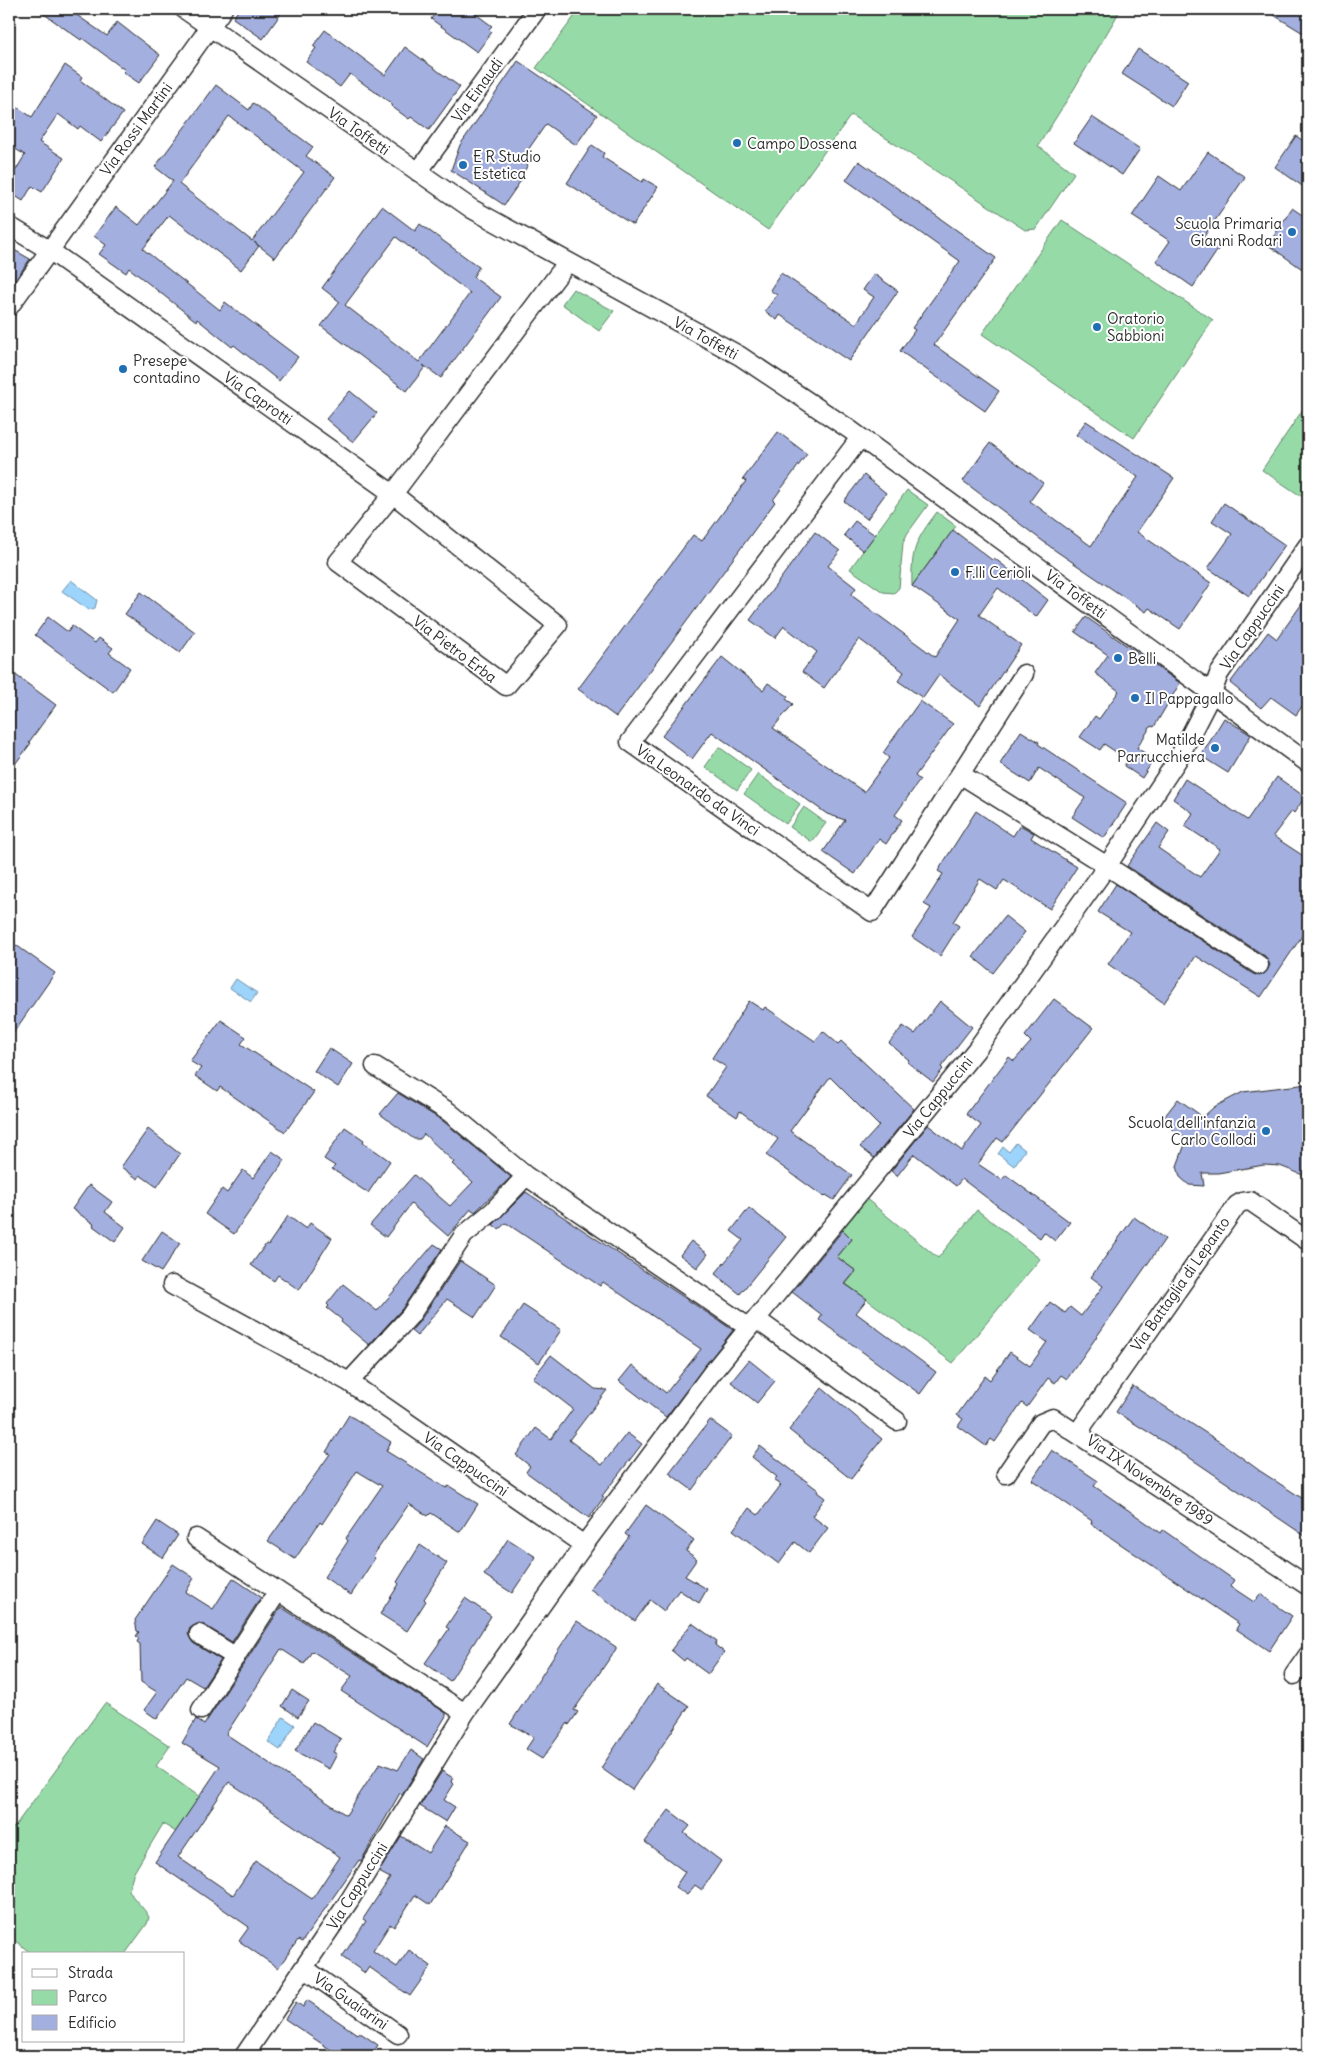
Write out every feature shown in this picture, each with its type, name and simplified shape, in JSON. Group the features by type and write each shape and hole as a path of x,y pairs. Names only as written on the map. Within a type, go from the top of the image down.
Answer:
{"street":[{"name":"Via Toffetti","path":"184,9 472,209 567,263 633,296 740,356 860,438 1308,763"},
{"name":"Via Rossi Martini","path":"9,307 223,9"},
{"name":"Via Einaudi","path":"418,172 537,9"},
{"path":"9,226 49,250"},
{"name":"Via Caprotti","path":"49,250 394,494"},
{"name":"Via Pietro Erba","path":"394,494 558,625 506,686 338,562 394,494 567,263"},
{"name":"Via Leonardo da Vinci","path":"860,438 630,742 872,912 1024,674"},
{"name":"Via Cappuccini","path":"244,2056 349,1901 465,1713 584,1546 684,1409 752,1323 976,1050 1107,866 1178,759 1212,693 1219,674 1248,635 1308,545"},
{"path":"960,774 1107,866 1259,965"},
{"path":"375,1066 449,1112 526,1176 752,1323 897,1421"},
{"path":"349,1382 410,1316 464,1234 493,1211 526,1176"},
{"name":"Via Battaglia di Lepanto","path":"1083,1436 1083,1425 1237,1205 1242,1202 1250,1202 1308,1241"},
{"name":"Via Cappuccini","path":"172,1285 349,1382 584,1546"},
{"name":"Via IX Novembre 1989","path":"1006,1474 1042,1423 1054,1418 1308,1586"},
{"path":"196,1538 465,1713"},
{"path":"201,1710 278,1591"},
{"path":"199,1634 236,1657"},
{"path":"1294,1675 1308,1655"},
{"name":"Via Guaiarini","path":"304,1968 398,2034"}],"green space":[{"path":"580,9 1121,9 1038,146 1074,173 1036,229 1025,230 851,115 768,230 536,68"},
{"name":"Oratorio Sabbioni","path":"1062,220 1213,320 1134,438 982,334"},
{"path":"573,289 614,311 599,331 562,304"},
{"path":"1308,402 1308,486 1301,496 1262,470"},
{"path":"907,490 928,505 907,534 903,543 899,588 894,593 883,592 850,569"},
{"path":"937,512 956,526 912,586 912,563 916,546"},
{"path":"719,747 751,770 737,790 705,767"},
{"path":"758,774 800,804 786,824 744,794"},
{"path":"804,807 826,823 812,842 790,827"},
{"path":"864,1197 938,1258 977,1210 1040,1259 953,1363 846,1284 856,1271 837,1257 852,1239 840,1227"},
{"path":"105,1703 170,1746 156,1766 200,1797 176,1832 163,1824 133,1874 129,1890 149,1917 147,1924 126,1952 29,1952 9,1936 9,1834"}],"water":[{"path":"71,580 97,600 95,608 89,610 62,591"},
{"path":"236,979 257,993 251,1002 230,988"},
{"path":"1016,1143 1025,1150 1014,1166 998,1154 1003,1147 1009,1152"},
{"path":"283,1717 295,1725 280,1750 268,1742"}],"building":[{"path":"37,9 68,9 107,36 117,22 160,55 139,83 123,72 125,70 82,38 81,40"},
{"path":"239,9 284,9 263,39 233,18"},
{"path":"438,9 469,9 492,26 489,29 492,32 477,52 431,19"},
{"path":"1264,9 1308,9 1308,36"},
{"path":"325,30 385,75 405,47 460,87 429,130 411,117 409,119 391,106 392,104 350,74 340,87 306,62 316,48 313,46"},
{"path":"1138,49 1188,81 1172,106 1122,74"},
{"path":"518,61 597,115 576,145 546,124 521,160 528,165 520,178 522,179 504,205 451,170 460,145"},
{"path":"65,65 82,77 80,80 123,113 101,142 80,126 78,129 58,114 39,142 64,158 42,192 32,186 23,201 9,192 9,181 25,155 9,145 9,102 32,117"},
{"path":"216,85 249,110 253,103 313,147 306,156 335,177 275,258 254,242 259,246 241,270 169,215 143,249 220,310 225,302 298,357 279,381 234,345 232,347 197,319 196,321 129,268 126,273 99,254 106,245 94,236 116,207 139,225 173,181 155,167","holes":["229,116 304,172 252,241 179,184"]},
{"path":"1092,117 1140,149 1122,175 1074,143"},
{"path":"1296,136 1308,144 1308,190 1275,167"},
{"path":"592,145 604,153 602,157 642,182 644,179 658,187 633,225 567,183"},
{"path":"1208,152 1245,177 1203,238 1219,248 1193,287 1156,261 1170,241 1132,216 1159,176 1181,191"},
{"path":"859,161 996,258 934,345 999,391 985,411 900,351 915,330 912,328 960,261 846,180"},
{"path":"382,206 415,231 420,224 479,267 473,277 501,297 441,378 423,365 425,367 407,391 321,326 340,302 322,288","holes":["396,237 470,293 419,362 345,305"]},
{"name":"Scuola Primaria Gianni Rodari","path":"1292,208 1308,219 1308,273 1268,245"},
{"path":"9,247 30,259 9,289"},
{"path":"781,273 856,324 874,297 863,290 874,274 898,291 849,361 780,315 777,320 765,311 777,295 770,290"},
{"path":"350,391 377,413 353,442 326,419"},
{"path":"1086,421 1174,478 1137,532 1211,583 1180,629 1149,608 1146,612 1056,551 963,481 990,443 1043,483 1030,501 1091,546 1138,477 1076,435"},
{"path":"778,432 807,454 773,500 775,502 616,717 578,689 693,535 702,541 746,481 743,479"},
{"path":"864,475 886,493 867,519 844,501"},
{"path":"1224,503 1285,545 1249,596 1208,568 1232,534 1212,521"},
{"path":"855,521 875,535 863,551 844,535"},
{"path":"953,530 992,560 994,558 1048,600 1036,617 998,588 979,615 1021,645 980,706 939,675 923,698 898,681 904,672 859,639 824,688 802,672 817,652 784,626 775,638 750,620 815,532 840,551 828,566 856,588 851,595 935,657 960,619 912,586"},
{"path":"141,592 195,632 180,653 125,614"},
{"path":"1308,595 1308,698 1296,715 1271,697 1261,708 1230,683 1268,632 1277,639"},
{"path":"48,617 68,632 72,626 95,643 99,638 113,648 109,653 130,668 113,692 35,635"},
{"path":"1086,617 1180,683 1154,727 1151,726 1137,748 1154,759 1142,778 1124,766 1128,760 1104,744 1100,750 1080,737 1095,716 1099,719 1119,691 1095,673 1108,655 1075,632"},
{"path":"722,657 763,690 768,683 788,696 786,699 793,704 773,728 864,792 889,758 883,753 920,701 953,724 915,776 920,780 895,815 902,820 886,844 879,839 855,874 823,852 845,820 827,814 712,732 692,759 662,736"},
{"path":"9,670 56,705 9,772"},
{"path":"1224,718 1251,735 1228,773 1201,756"},
{"path":"1021,731 1127,803 1104,838 1072,817 1085,798 1039,768 1030,783 1000,764"},
{"path":"1277,777 1305,797 1294,813 1292,811 1273,836 1308,859 1308,927 1261,997 1196,956 1164,1003 1108,964 1130,932 1098,912 1116,884 1253,974 1259,976 1264,974 1270,965 1265,956 1127,866 1157,823 1169,832 1158,848 1200,877 1220,849 1185,826 1193,813 1173,799 1185,779 1247,820"},
{"path":"976,811 1013,836 1020,825 1034,833 1031,838 1077,867 1050,909 1004,880 997,890 980,879 953,922 959,926 940,956 912,937 931,908 924,904 943,874 938,871"},
{"path":"1005,916 1025,932 993,973 973,957"},
{"path":"9,940 55,973 9,1039"},
{"path":"1054,999 1093,1028 1003,1142 997,1138 978,1164 1002,1180 1006,1175 1070,1222 1055,1241 1044,1232 1040,1238 962,1179 956,1186 914,1154 897,1176 891,1171 928,1125 962,1151 981,1125 966,1114 1009,1057 1014,1061 1031,1042 1025,1036"},
{"path":"749,1001 763,1010 765,1007 815,1041 823,1031 838,1044 841,1041 914,1109 874,1158 860,1147 879,1126 830,1077 790,1131 852,1175 834,1200 826,1195 824,1197 766,1155 778,1139 740,1111 737,1117 706,1096 726,1067 712,1058"},
{"path":"940,1001 972,1027 941,1067 943,1069 933,1082 907,1062 909,1060 889,1043 903,1026 915,1034"},
{"path":"221,1020 246,1037 241,1044 314,1092 285,1132 220,1087 217,1091 195,1076 201,1068 190,1061"},
{"path":"329,1048 353,1064 338,1087 314,1071"},
{"path":"1308,1084 1308,1177 1280,1166 1264,1165 1218,1173 1202,1173 1204,1186 1189,1185 1180,1177 1177,1166 1187,1139 1161,1121 1178,1099 1203,1117 1214,1107 1243,1092"},
{"path":"398,1093 443,1121 511,1177 475,1212 471,1209 448,1236 411,1204 386,1237 370,1225 414,1175 450,1206 473,1182 452,1164 454,1162 424,1134 420,1139 414,1139 380,1114"},
{"path":"345,1127 390,1161 368,1193 332,1169 335,1166 324,1159"},
{"path":"148,1129 180,1154 157,1187 140,1175 138,1179 121,1167"},
{"path":"272,1151 285,1160 234,1234 205,1214 222,1189 227,1193 243,1170 253,1178"},
{"path":"89,1185 112,1202 105,1212 125,1227 115,1242 72,1209"},
{"path":"526,1192 733,1330 666,1417 619,1381 632,1365 666,1393 701,1349 603,1282 600,1286 506,1223 499,1229 493,1225"},
{"path":"749,1208 786,1237 740,1294 715,1274 743,1240 731,1231"},
{"path":"288,1216 306,1229 310,1223 332,1238 299,1290 278,1275 274,1281 251,1265 266,1244 268,1245"},
{"path":"1134,1217 1165,1239 1067,1379 1061,1375 1055,1383 1048,1378 1027,1407 1022,1403 995,1442 991,1439 986,1446 958,1426 963,1419 957,1415 985,1376 990,1380 1010,1352 1030,1366 1047,1342 1030,1330 1050,1302 1065,1313 1070,1307 1081,1316 1103,1286 1091,1277"},
{"path":"843,1230 852,1239 837,1257 856,1271 845,1284 867,1299 856,1313 936,1372 920,1394 819,1320 822,1315 792,1292"},
{"path":"162,1231 180,1243 161,1272 142,1261"},
{"path":"691,1241 708,1254 697,1268 680,1255"},
{"path":"434,1244 442,1249 402,1309 369,1345 327,1308 329,1306 327,1304 343,1284 377,1311"},
{"path":"460,1261 496,1285 475,1317 447,1299 417,1336 411,1331"},
{"path":"523,1305 561,1330 539,1363 501,1337"},
{"path":"551,1355 595,1389 607,1390 569,1440 602,1465 627,1433 642,1444 602,1496 604,1497 589,1518 526,1472 530,1466 516,1455 536,1428 551,1439 573,1409 533,1378"},
{"path":"749,1360 775,1381 757,1403 731,1382"},
{"path":"1133,1386 1308,1502 1308,1538 1190,1458 1116,1412"},
{"path":"822,1388 882,1439 851,1479 789,1430"},
{"path":"349,1415 391,1442 386,1451 446,1488 449,1486 478,1504 460,1532 431,1513 428,1516 409,1504 373,1556 375,1558 351,1595 324,1577 348,1541 346,1538 382,1486 357,1471 322,1524 320,1522 295,1559 268,1541 330,1454 326,1452"},
{"path":"710,1420 732,1436 692,1490 669,1473"},
{"path":"760,1446 818,1490 817,1492 825,1498 812,1516 828,1528 809,1553 795,1542 779,1564 733,1530 749,1508 758,1515 781,1485 774,1480 777,1477 752,1457"},
{"path":"1052,1450 1098,1481 1094,1486 1161,1533 1163,1530 1234,1580 1230,1586 1254,1602 1260,1594 1292,1616 1269,1651 1236,1629 1239,1624 1091,1524 1092,1521 1032,1480"},
{"path":"646,1505 694,1540 686,1551 697,1559 685,1576 707,1589 699,1603 679,1590 664,1611 650,1600 635,1621 590,1589 629,1537 625,1534"},
{"path":"157,1521 178,1535 163,1558 142,1544"},
{"path":"508,1539 536,1557 512,1593 484,1575"},
{"path":"420,1545 447,1563 424,1599 426,1601 407,1631 380,1614"},
{"path":"173,1564 194,1578 186,1592 213,1609 233,1578 261,1597 232,1642 199,1623 190,1628 188,1634 193,1643 221,1660 203,1687 186,1677 157,1719 144,1710 157,1692 141,1682 140,1644 137,1642 139,1638 136,1636 139,1632 137,1631 135,1620"},
{"path":"465,1598 491,1616 450,1681 425,1663 449,1629 446,1627"},
{"path":"281,1607 446,1713 427,1747 341,1691 352,1676 312,1651 304,1664 281,1649 226,1734 346,1815 380,1763 398,1770 411,1750 424,1759 402,1795 400,1793 361,1861 359,1860 302,1942 298,1940 278,1968 239,1941 249,1927 155,1862 220,1766 182,1743 196,1719 204,1725","holes":["229,1782 340,1857 312,1899 256,1861 233,1895 178,1857"]},
{"path":"577,1621 616,1647 616,1649 574,1710 578,1712 542,1759 526,1749 534,1737 510,1724"},
{"path":"692,1623 717,1641 715,1645 724,1652 708,1674 686,1658 684,1661 671,1650"},
{"path":"657,1684 689,1706 632,1790 601,1768"},
{"path":"292,1690 309,1701 298,1717 282,1706"},
{"path":"313,1722 341,1739 333,1752 337,1754 329,1769 295,1751"},
{"path":"442,1771 453,1778 451,1781 454,1784 444,1800 455,1807 446,1822 420,1806"},
{"path":"669,1810 690,1826 684,1833 721,1861 702,1890 695,1885 687,1895 675,1887 685,1872 645,1842"},
{"path":"445,1826 470,1841 430,1905 415,1895 394,1927 390,1924 373,1951 397,1967 409,1950 431,1966 410,1996 369,1967 365,1973 342,1957 366,1921 363,1919 390,1878 379,1872 401,1836 428,1853"},
{"path":"307,2000 357,2034 359,2032 378,2045 371,2056 340,2056 285,2019 296,2002 303,2007"}],"place":[{"name":"Campo Dossena","path":"737,143"},
{"name":"E R Studio Estetica","path":"463,165"},
{"name":"Scuola Primaria Gianni Rodari","path":"1292,232"},
{"name":"Oratorio Sabbioni","path":"1097,327"},
{"name":"Presepe contadino","path":"123,369"},
{"name":"F.lli Cerioli","path":"955,572"},
{"name":"Belli","path":"1118,658"},
{"name":"Il Pappagallo","path":"1135,698"},
{"name":"Matilde Parrucchiera","path":"1215,748"},
{"name":"Scuola dell'infanzia Carlo Collodi","path":"1266,1131"}]}
